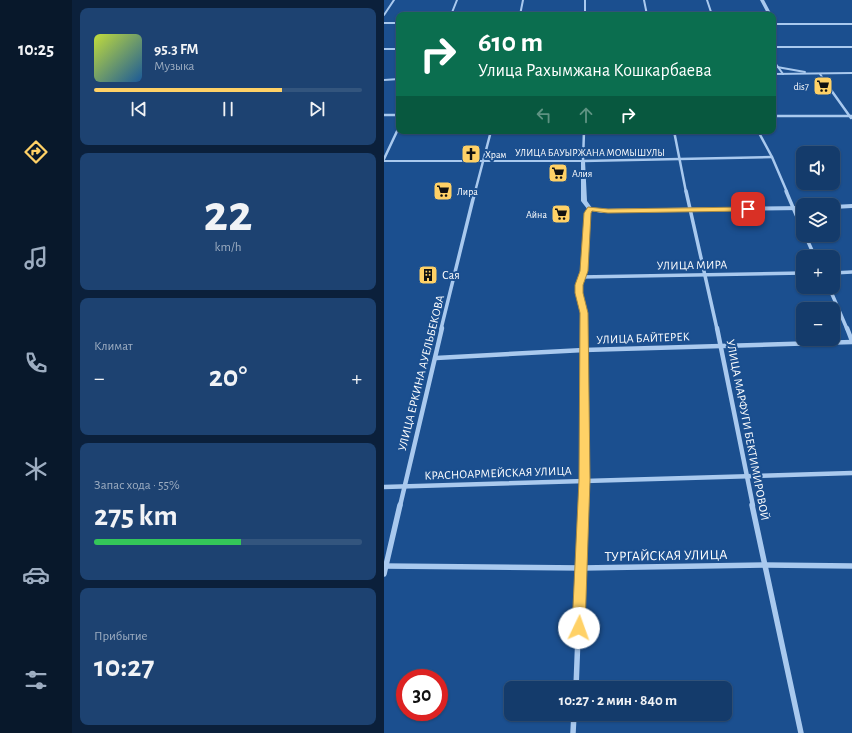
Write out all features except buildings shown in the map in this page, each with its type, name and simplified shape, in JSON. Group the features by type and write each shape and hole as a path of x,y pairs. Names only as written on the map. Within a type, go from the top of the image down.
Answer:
{"street":[{"path":"384,15 394,0"},
{"path":"451,12 457,0"},
{"path":"521,12 523,0"},
{"path":"585,0 585,12"},
{"path":"644,0 646,12"},
{"path":"707,0 711,12"},
{"path":"762,0 768,12"},
{"path":"384,23 396,24"},
{"path":"776,24 852,24"},
{"path":"776,47 852,46"},
{"path":"384,49 396,49"},
{"path":"777,67 814,74"},
{"path":"777,67 783,74"},
{"path":"776,74 852,73"},
{"path":"820,74 852,117"},
{"path":"384,80 396,79"},
{"path":"384,115 396,116"},
{"path":"776,116 852,117"},
{"path":"384,160 396,134"},
{"name":"УЛИЦА ЕРКИНА АУЕЛЬБЕКОВА","path":"384,574 436,358 462,242 490,134"},
{"path":"584,134 584,201 590,209 608,211 793,208"},
{"name":"УЛИЦА МАРФУГИ БЕКТИМИРОВОЙ","path":"675,134 690,210 721,345 746,476 801,733"},
{"path":"760,134 772,157 796,215"},
{"name":"УЛИЦА БАУЫРЖАНА МОМЫШУЛЫ","path":"384,160 583,161 772,157"},
{"path":"840,207 852,206"},
{"path":"576,681 582,568 584,480 584,313 579,293 581,276 584,271 588,213 590,209"},
{"path":"584,271 591,276"},
{"path":"840,273 852,272"},
{"name":"УЛИЦА МИРА","path":"581,276 796,273"},
{"path":"832,294 852,342"},
{"name":"УЛИЦА БАЙТЕРЕК","path":"436,358 584,350 852,342"},
{"name":"КРАСНОАРМЕЙСКАЯ УЛИЦА","path":"384,487 852,473"},
{"name":"ТУРГАЙСКАЯ УЛИЦА","path":"385,566 582,568 765,565 852,566"},
{"path":"574,721 574,733"}],"place":[{"name":"dis7","path":"823,86"},
{"name":"Храм","path":"471,154"},
{"name":"Алия","path":"558,173"},
{"name":"Лира","path":"443,191"},
{"name":"Айна","path":"561,214"},
{"name":"Сая","path":"428,275"}],"route":[{"path":"579,628 584,480 584,313 579,293 579,285 584,271 588,211 590,209 608,211 748,209"}]}
